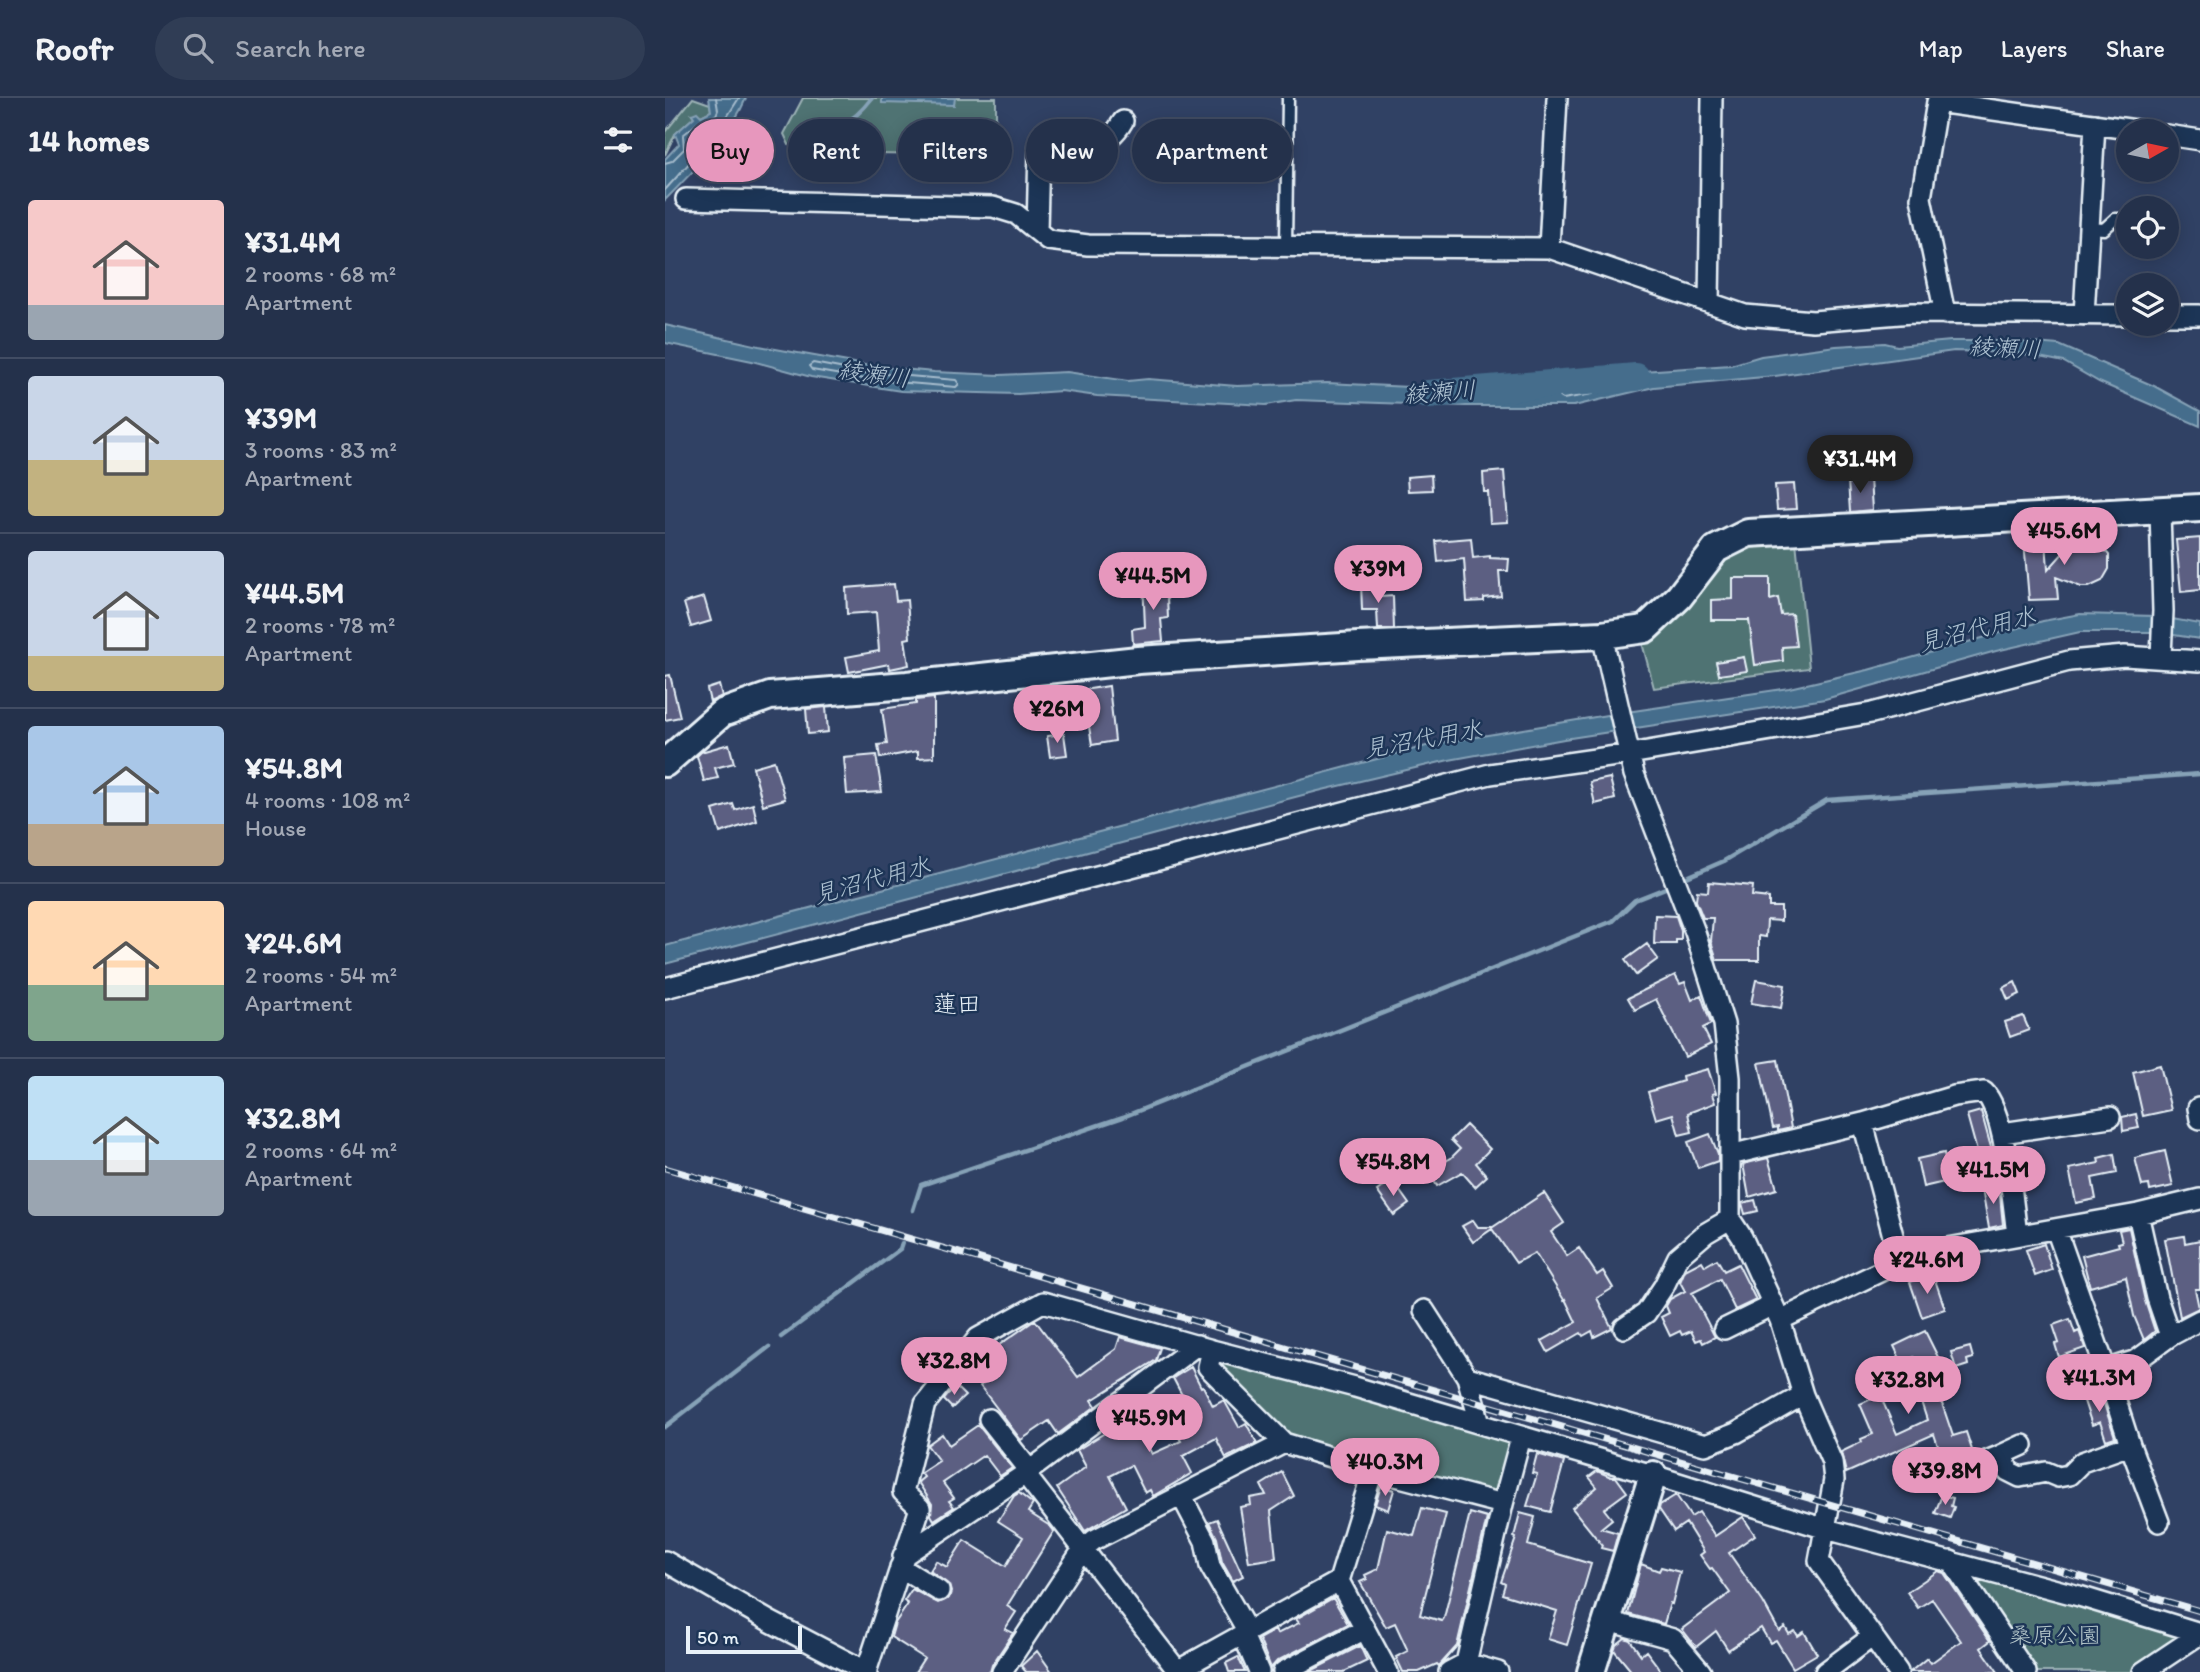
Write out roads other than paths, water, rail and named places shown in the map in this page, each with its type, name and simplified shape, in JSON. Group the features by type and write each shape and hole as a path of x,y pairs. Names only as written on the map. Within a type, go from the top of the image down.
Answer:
{"street":[{"path":"1549,248 1557,98"},
{"path":"1709,303 1712,98"},
{"path":"1945,314 1921,198 1937,102 2002,105 2116,127"},
{"path":"1037,231 1039,148 1092,148 1118,131 1123,121"},
{"path":"2084,315 2095,124"},
{"path":"2179,137 2200,140"},
{"path":"686,199 993,207 1016,214 1048,240 1089,244 1549,248 1745,315 1813,321 1883,314 2116,315"},
{"path":"2179,315 2200,315"},
{"path":"665,763 722,713 770,696 907,685 1138,660 1372,645 1602,635 1645,629 1679,597 1716,549 1748,533 2200,508"},
{"path":"2160,511 2163,616 2161,649"},
{"path":"1602,635 1634,774 1695,932 1724,1024 1730,1078 1731,1219 1777,1312 1803,1395 1832,1462 1834,1479 1819,1561 1898,1672"},
{"path":"665,988 1490,774 1627,745 1872,713 2069,661 2161,649 2200,661"},
{"path":"1730,1155 1863,1123 1954,1097 1984,1092 1990,1097 2002,1133 2017,1236"},
{"path":"2002,1133 2110,1117"},
{"path":"1863,1123 1900,1262"},
{"path":"1724,1329 1777,1312 1900,1262 1948,1248 2138,1214 2200,1199"},
{"path":"2138,1214 2157,1298 2170,1336"},
{"path":"1624,1328 1646,1313 1664,1286 1678,1257 1706,1233 1731,1219"},
{"path":"2056,1229 2159,1522"},
{"path":"665,1561 771,1622 866,1672 920,1508 903,1492 925,1404 978,1338 1043,1302 1355,1387 1826,1529 1951,1560 2200,1634"},
{"path":"1424,1310 1467,1377 1480,1423"},
{"path":"2106,1370 2137,1360 2170,1336 2200,1320"},
{"path":"1204,1348 1209,1367 1284,1443 1373,1470 1503,1504"},
{"path":"902,1561 1204,1348"},
{"path":"1467,1377 1705,1445 1736,1433 1803,1395"},
{"path":"989,1419 1176,1671 1339,1581 1373,1470"},
{"path":"1498,1672 1457,1667 1521,1437"},
{"path":"1003,1672 1083,1549 1094,1540 1284,1443"},
{"path":"1947,1482 1954,1474 2023,1445"},
{"path":"1999,1456 2005,1460 2008,1472 2020,1477 2046,1472 2057,1477 2069,1475 2082,1462 2130,1445"},
{"path":"1591,1672 1653,1475"},
{"path":"1181,1495 1205,1541 1210,1566 1245,1633 1259,1672"},
{"path":"1951,1560 2021,1670"},
{"path":"902,1561 939,1591"},
{"path":"1339,1581 1388,1672"},
{"path":"1608,1621 1673,1639 1700,1672"},
{"path":"1283,1672 1365,1629"},
{"path":"2143,1672 2200,1634"},
{"path":"1825,1672 1873,1636"}],"lane":[{"path":"1286,246 1288,98"},
{"path":"2088,228 2103,229 2116,219"}],"water":[{"path":"709,98 746,98 735,119 692,119 694,117 692,114 697,112 701,116 711,111"},
{"path":"882,98 955,98 954,105 882,103"},
{"path":"686,124 686,178 665,200 665,159 679,144 675,134"},
{"path":"665,325 759,346 870,366 934,372 1000,375 1067,372 1128,381 1148,379 1237,386 1327,383 1492,391 1539,388 1642,371 1731,365 1761,356 1836,346 2008,341 2059,345 2154,386 2200,411 2200,426 2099,382 2064,362 2019,353 1954,351 1775,376 1654,387 1574,406 1464,406 1296,400 1266,405 1097,396 1061,391 1018,394 901,391 811,377 752,361 665,343"},
{"path":"2080,614 2156,616 2200,624 2200,639 2154,632 2080,632 1996,651 1825,699 1564,739 1449,760 1318,791 665,964 665,946 1434,744 1789,688 1868,670 2043,621"}],"waterway":[{"path":"851,119 872,98"},
{"name":"綾瀬川","path":"1428,394 1636,377"},
{"path":"1680,880 1724,861 1827,800 2200,774"},
{"path":"913,1210 921,1185 1123,1117 1613,921 1635,900 1673,885"},
{"path":"781,1337 900,1249 902,1243"},
{"path":"665,1427 769,1347"}],"railway":[{"path":"665,1168 2200,1611"}],"district":[{"name":"蓮田","path":"957,1004"}],"water label":[{"name":"見沼代用水","path":"1977,629"},
{"name":"見沼代用水","path":"1423,739"},
{"name":"見沼代用水","path":"872,880"}],"park label":[{"name":"桑原公園","path":"2055,1635"}]}
